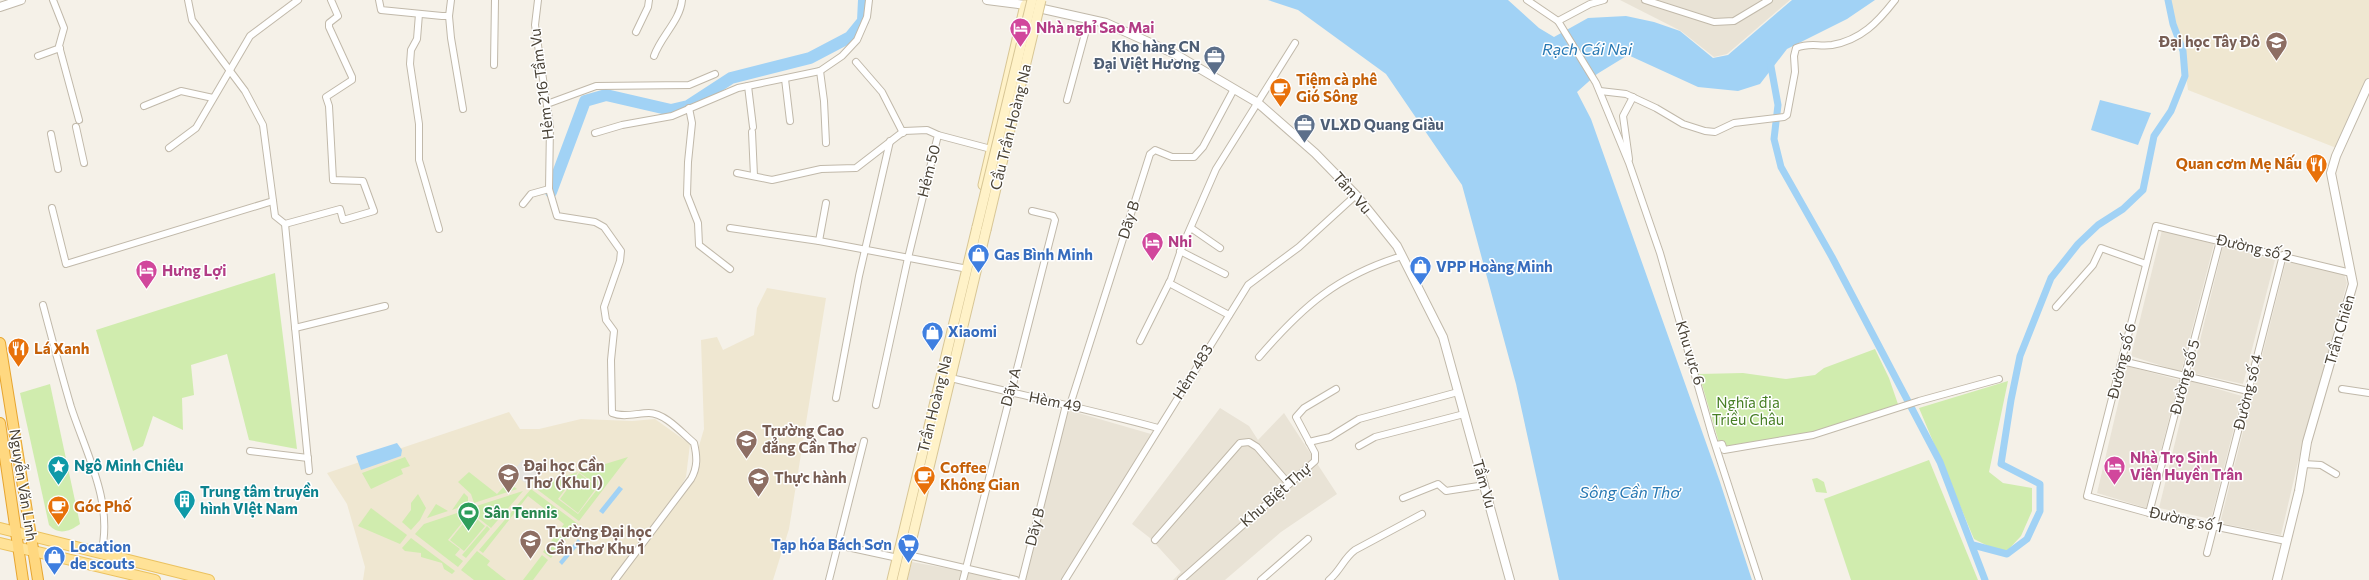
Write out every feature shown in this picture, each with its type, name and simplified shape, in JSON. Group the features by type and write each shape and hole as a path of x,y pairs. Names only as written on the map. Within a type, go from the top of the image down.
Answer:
{"highway":[{"name":"Nguyễn Văn Linh","path":"0,343 38,580"},
{"name":"Nguyễn Văn Linh","path":"0,423 24,580"}],"main road":[{"path":"1028,2 973,226 979,239 990,231 1042,4"},
{"name":"Cầu Trần Hoàng Na","path":"982,229 1028,2"},
{"name":"Cầu Trần Hoàng Na","path":"982,229 1042,4"},
{"name":"Trần Hoàng Na","path":"902,580 968,270 982,229"},
{"name":"Trần Hoàng Na","path":"892,580 946,377 979,239"},
{"path":"0,528 209,580"},
{"path":"0,543 155,580"}],"street":[{"path":"0,7 21,0"},
{"path":"53,0 64,28 60,48 79,120"},
{"path":"188,0 192,20 230,70 256,110 263,125 275,216 285,224 309,470"},
{"path":"169,148 196,128 250,36 298,0"},
{"path":"285,224 340,209 343,220 374,211 364,181 334,180 329,106 326,97 352,80 352,77 329,27 329,23 338,16 331,0"},
{"path":"379,0 381,10 449,16"},
{"path":"451,0 449,16 450,38 462,109"},
{"path":"494,65 493,11 495,0"},
{"name":"Hẻm 216 Tầm Vu","path":"538,0 535,25 550,126 549,189 557,216 595,222 604,227 621,251 620,261 604,307 606,320 614,331 611,360 612,413 625,415 650,412 658,414 694,442 695,448 697,469 691,479 615,580"},
{"path":"636,32 648,7 648,0"},
{"path":"654,56 658,45 681,12 682,0"},
{"path":"596,133 622,125 672,116 717,96 748,86 820,71 842,56 857,40 867,17 869,0"},
{"name":"Tầm Vu","path":"987,0 1042,4 1106,23 1176,54 1258,103 1315,152 1356,195 1396,246 1443,337 1510,580"},
{"path":"1527,0 1558,21 1590,4 1604,0"},
{"path":"1645,0 1714,22 1734,21 1769,0"},
{"path":"1600,90 1633,97 1656,108 1683,124 1705,131 1715,132 1734,123 1763,121 1784,117 1787,116 1795,72 1794,56 1796,48 1806,44 1831,45 1851,41 1877,23 1895,0"},
{"path":"419,14 417,39 411,50 410,64 419,124 419,160 439,230"},
{"path":"1067,100 1089,19"},
{"name":"Khu vực 6","path":"1558,21 1600,90 1629,163 1660,253 1716,445 1759,580"},
{"path":"1140,341 1169,284 1180,251 1216,170 1295,43"},
{"path":"38,56 60,48"},
{"path":"856,62 882,92 903,133"},
{"path":"820,71 824,101 826,143"},
{"path":"547,104 596,86 633,84 689,85 715,74"},
{"path":"785,79 790,121"},
{"name":"Trần Chiên","path":"2277,580 2299,491 2307,442 2353,284 2331,173 2336,156 2369,83"},
{"path":"748,86 753,129 754,176"},
{"name":"Dãy B","path":"1022,580 1068,405 1150,154 1155,150 1172,157 1194,157 1203,147 1234,89"},
{"path":"144,106 181,91 213,98"},
{"path":"1629,163 1623,116 1633,97"},
{"path":"689,108 692,123 688,162 687,195 698,223 699,246 730,269"},
{"path":"76,127 84,163"},
{"name":"Hẻm 50","path":"737,173 772,180 821,169 856,168 890,141 903,133 926,130 938,135 908,258 876,405"},
{"path":"51,134 58,170"},
{"path":"938,135 991,148"},
{"path":"836,398 859,276 890,141"},
{"path":"522,204 531,194 549,189"},
{"name":"Hẻm 483","path":"1065,580 1248,284 1300,247 1356,195"},
{"path":"52,208 66,264 273,201"},
{"path":"819,241 826,202"},
{"name":"Dãy A","path":"963,580 965,567 1055,219 1053,216 1032,211"},
{"name":"Đường số 2","path":"2156,226 2283,255 2351,273"},
{"name":"Đường số 6","path":"2087,496 2156,226"},
{"path":"730,228 819,241 968,270"},
{"path":"1191,228 1220,248"},
{"name":"Đường số 5","path":"2149,513 2220,241"},
{"path":"2056,307 2092,265 2101,248 2146,264"},
{"path":"1180,251 1225,274"},
{"name":"Đường số 4","path":"2207,553 2283,255"},
{"path":"1259,357 1293,318 1315,299 1356,274 1402,256"},
{"path":"1169,284 1229,315"},
{"path":"43,305 71,407 104,510 105,532 100,553"},
{"path":"295,328 385,306"},
{"path":"2122,361 2248,391"},
{"name":"Hèm 49","path":"946,377 1010,393 1068,405 1158,428"},
{"path":"1716,445 1722,444 1724,450 1807,437 1914,403 1999,379"},
{"name":"Khu Biệt Thự","path":"1181,580 1288,484 1316,461 1315,453 1296,417 1304,408 1336,389"},
{"path":"2342,389 2369,393"},
{"path":"1309,442 1330,437 1359,419 1458,392"},
{"path":"1358,446 1376,437 1464,414"},
{"path":"829,580 864,441"},
{"path":"1155,540 1240,443 1249,442 1257,447 1288,484"},
{"path":"250,451 308,458"},
{"path":"2303,464 2321,465 2336,474"},
{"path":"1403,498 1438,484 1446,491 1485,485"},
{"name":"Đường số 1","path":"2087,496 2149,513 2286,541"},
{"path":"1329,580 1339,570 1348,554 1422,514"},
{"path":"1261,580 1308,539"},
{"path":"838,545 898,558"},
{"path":"908,555 1016,580"}],"shaded area":[{"path":"1620,0 1790,0 1727,54 1714,57 1681,31"},
{"name":"Đại học Tây Đô","path":"2170,0 2369,0 2369,83 2339,149 2188,90 2181,41"},
{"path":"2162,230 2214,244 2181,372 2131,356"},
{"path":"2223,246 2275,260 2243,384 2192,373"},
{"path":"2286,261 2344,274 2347,283 2298,462 2281,535 2220,523"},
{"name":"Trường Cao đẳng Cần Thơ","path":"767,288 826,298 789,529 773,580 618,580 686,490 704,429 701,340 717,337 723,350 754,335 757,308"},
{"path":"2127,366 2179,380 2146,508 2097,493"},
{"path":"2190,381 2242,396 2211,519 2159,508"},
{"path":"1220,408 1249,426 1258,440 1284,413 1337,494 1281,532 1225,580 1173,580 1181,572 1150,538 1132,524"},
{"path":"1068,410 1151,434 1062,580 1024,580"},
{"name":"Đại học Cần Thơ (Khu I)","path":"509,412 520,429 539,429 581,419 632,421 655,419 690,444 686,477 612,580 363,580 365,567 347,504 327,473"},
{"path":"523,459 539,472 528,485 512,473"},
{"path":"912,562 968,572 999,580 907,580"}],"green space":[{"path":"275,273 297,449 249,440 227,354 191,365 194,395 182,398 183,430 153,416 143,446 133,451 96,330"},
{"name":"Nghĩa địa Triều Châu","path":"1875,349 1889,378 1900,410 1808,439 1722,453 1699,374 1743,373 1786,379 1815,375 1824,368"},
{"path":"2008,381 1989,472 2003,483 2032,488 2032,511 2021,536 2007,551 1992,548 1974,539 1919,408"},
{"path":"50,384 80,524 72,529 64,531 57,530 49,525 20,393"},
{"path":"405,457 410,466 401,469 403,474 371,489 362,473"},
{"path":"628,457 579,521 534,487 578,472 558,499 578,514 599,487 579,472"},
{"path":"1929,460 1978,580 1851,580 1824,499"},
{"path":"469,472 497,494 508,482 517,489 474,503 471,494 458,482"},
{"path":"579,473 597,487 578,513 560,499"},
{"path":"1817,478 1824,482 1827,493 1816,492 1812,479"},
{"path":"531,489 578,524 551,558 543,552 564,524 528,496 483,553 479,550"},
{"path":"523,491 491,528 467,509"},
{"path":"464,493 468,497 468,504 452,510"},
{"path":"418,494 426,508 420,520 411,530 402,522 411,510 411,503"},
{"path":"436,504 448,511 427,518"},
{"path":"371,508 407,535 400,544 358,526"},
{"path":"466,510 470,513 448,540 460,549 455,555 463,561 458,567 415,534 424,524"},
{"name":"Sân Tennis","path":"471,514 485,526 464,551 450,540"},
{"path":"487,526 490,529 466,558 462,555"},
{"path":"411,538 455,571 452,574 444,569 442,563 421,557 421,553 405,551 402,548"},
{"path":"477,551 490,561 487,565 506,580 474,580 461,570"},
{"path":"542,555 548,560 533,580 523,580"}],"water":[{"name":"Sông Cần Thơ","path":"1268,0 1508,0 1539,28 1554,37 1588,18 1626,16 1654,22 1680,31 1713,58 1728,55 1792,0 1875,0 1847,19 1787,49 1760,84 1738,91 1698,87 1628,55 1597,74 1577,92 1591,119 1720,482 1752,580 1559,580 1516,384 1462,185 1386,74 1298,10"},
{"path":"2100,100 2151,113 2138,145 2091,130"},
{"path":"397,443 402,450 401,456 361,470 356,456"},
{"path":"619,486 623,489 603,514 599,511"},
{"path":"578,539 581,542 562,565 559,562"}],"waterway":[{"path":"551,192 585,101 606,95 671,110 688,106 731,78 810,58 850,37 863,21 864,0"},
{"path":"1973,545 2007,554 2027,539 2040,511 2040,484 2001,464 2011,400 2020,356 2051,278 2078,244 2098,225 2123,209 2143,190 2154,136 2171,111 2185,76 2183,51 2173,24 2168,0"},
{"path":"1770,61 1778,105 1774,139 1781,167 1832,257 1940,462 1985,580"}],"place":[{"name":"Nhà nghỉ Sao Mai","path":"1020,48"},
{"name":"Đại học Tây Đô","path":"2276,62"},
{"name":"Kho hàng CN Đại Việt Hương","path":"1215,76"},
{"name":"Tiệm cà phê Gió Sông","path":"1280,108"},
{"name":"VLXD Quang Giàu","path":"1305,144"},
{"name":"Quan cơm Mẹ Nấu","path":"2317,184"},
{"name":"Nhi","path":"1153,262"},
{"name":"Gas Bình Minh","path":"978,274"},
{"name":"VPP Hoàng Minh","path":"1420,286"},
{"name":"Hưng Lợi","path":"147,290"},
{"name":"Xiaomi","path":"932,352"},
{"name":"Lá Xanh","path":"19,368"},
{"name":"Trường Cao đẳng Cần Thơ","path":"747,460"},
{"name":"Ngô Minh Chiêu","path":"58,486"},
{"name":"Nhà Trọ Sinh Viên Huyền Trân","path":"2114,486"},
{"name":"Đại học Cần Thơ (Khu I)","path":"508,494"},
{"name":"Coffee Không Gian","path":"925,496"},
{"name":"Thực hành","path":"759,498"},
{"name":"Trung tâm truyền hình VIệt Nam","path":"185,520"},
{"name":"Góc Phố","path":"58,526"},
{"name":"Sân Tennis","path":"468,532"},
{"name":"Trường Đại học Cần Thơ Khu 1","path":"531,560"},
{"name":"Tạp hóa Bách Sơn","path":"908,564"},
{"name":"Location de scouts","path":"55,576"}],"water label":[{"name":"Rạch Cái Nai","path":"1587,49"}]}
